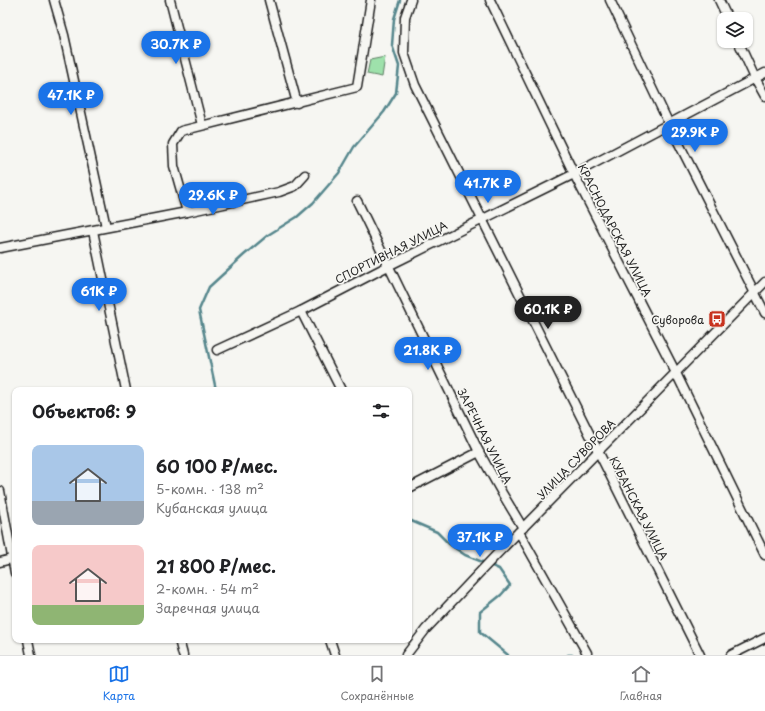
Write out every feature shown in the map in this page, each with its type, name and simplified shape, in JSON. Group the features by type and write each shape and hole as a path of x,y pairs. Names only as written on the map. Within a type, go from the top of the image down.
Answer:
{"street":[{"path":"54,0 64,35 106,227"},
{"path":"170,0 202,125"},
{"path":"269,0 297,103"},
{"path":"187,212 174,166 173,144 181,131 357,87 371,0"},
{"name":"КУБАНСКАЯ УЛИЦА","path":"411,0 406,17 404,53 415,85 700,655"},
{"name":"КРАСНОДАРСКАЯ УЛИЦА","path":"490,0 574,174 676,373 765,555"},
{"path":"610,0 670,124 765,313"},
{"path":"719,0 725,12"},
{"path":"741,48 765,96"},
{"name":"СПОРТИВНАЯ УЛИЦА","path":"218,350 301,311 481,219 574,174 765,74"},
{"path":"0,248 93,231 106,227 187,212 279,192 295,186 305,175"},
{"name":"ЗАРЕЧНАЯ УЛИЦА","path":"357,200 479,452 587,653"},
{"path":"93,231 125,387"},
{"name":"УЛИЦА СУВОРОВА","path":"406,655 426,628 498,553 765,282"},
{"path":"301,311 340,387"},
{"path":"412,486 479,452"},
{"path":"0,491 12,549"},
{"path":"0,562 12,559"},
{"path":"731,655 765,638"},
{"path":"29,643 32,655"},
{"path":"180,643 183,655"},
{"path":"331,643 335,655"}],"green space":[{"path":"385,57 382,77 367,74 370,60"}],"waterway":[{"path":"215,387 199,310 209,287 268,235 297,217 313,203 339,173 354,147 384,112 396,93 399,66 392,45 394,19 400,0"},
{"path":"412,521 437,532 449,544 465,555 485,563"},
{"path":"490,565 499,569 510,585 501,595 480,612 480,632 508,655"}],"place":[{"name":"Суворова","path":"717,319"}]}
